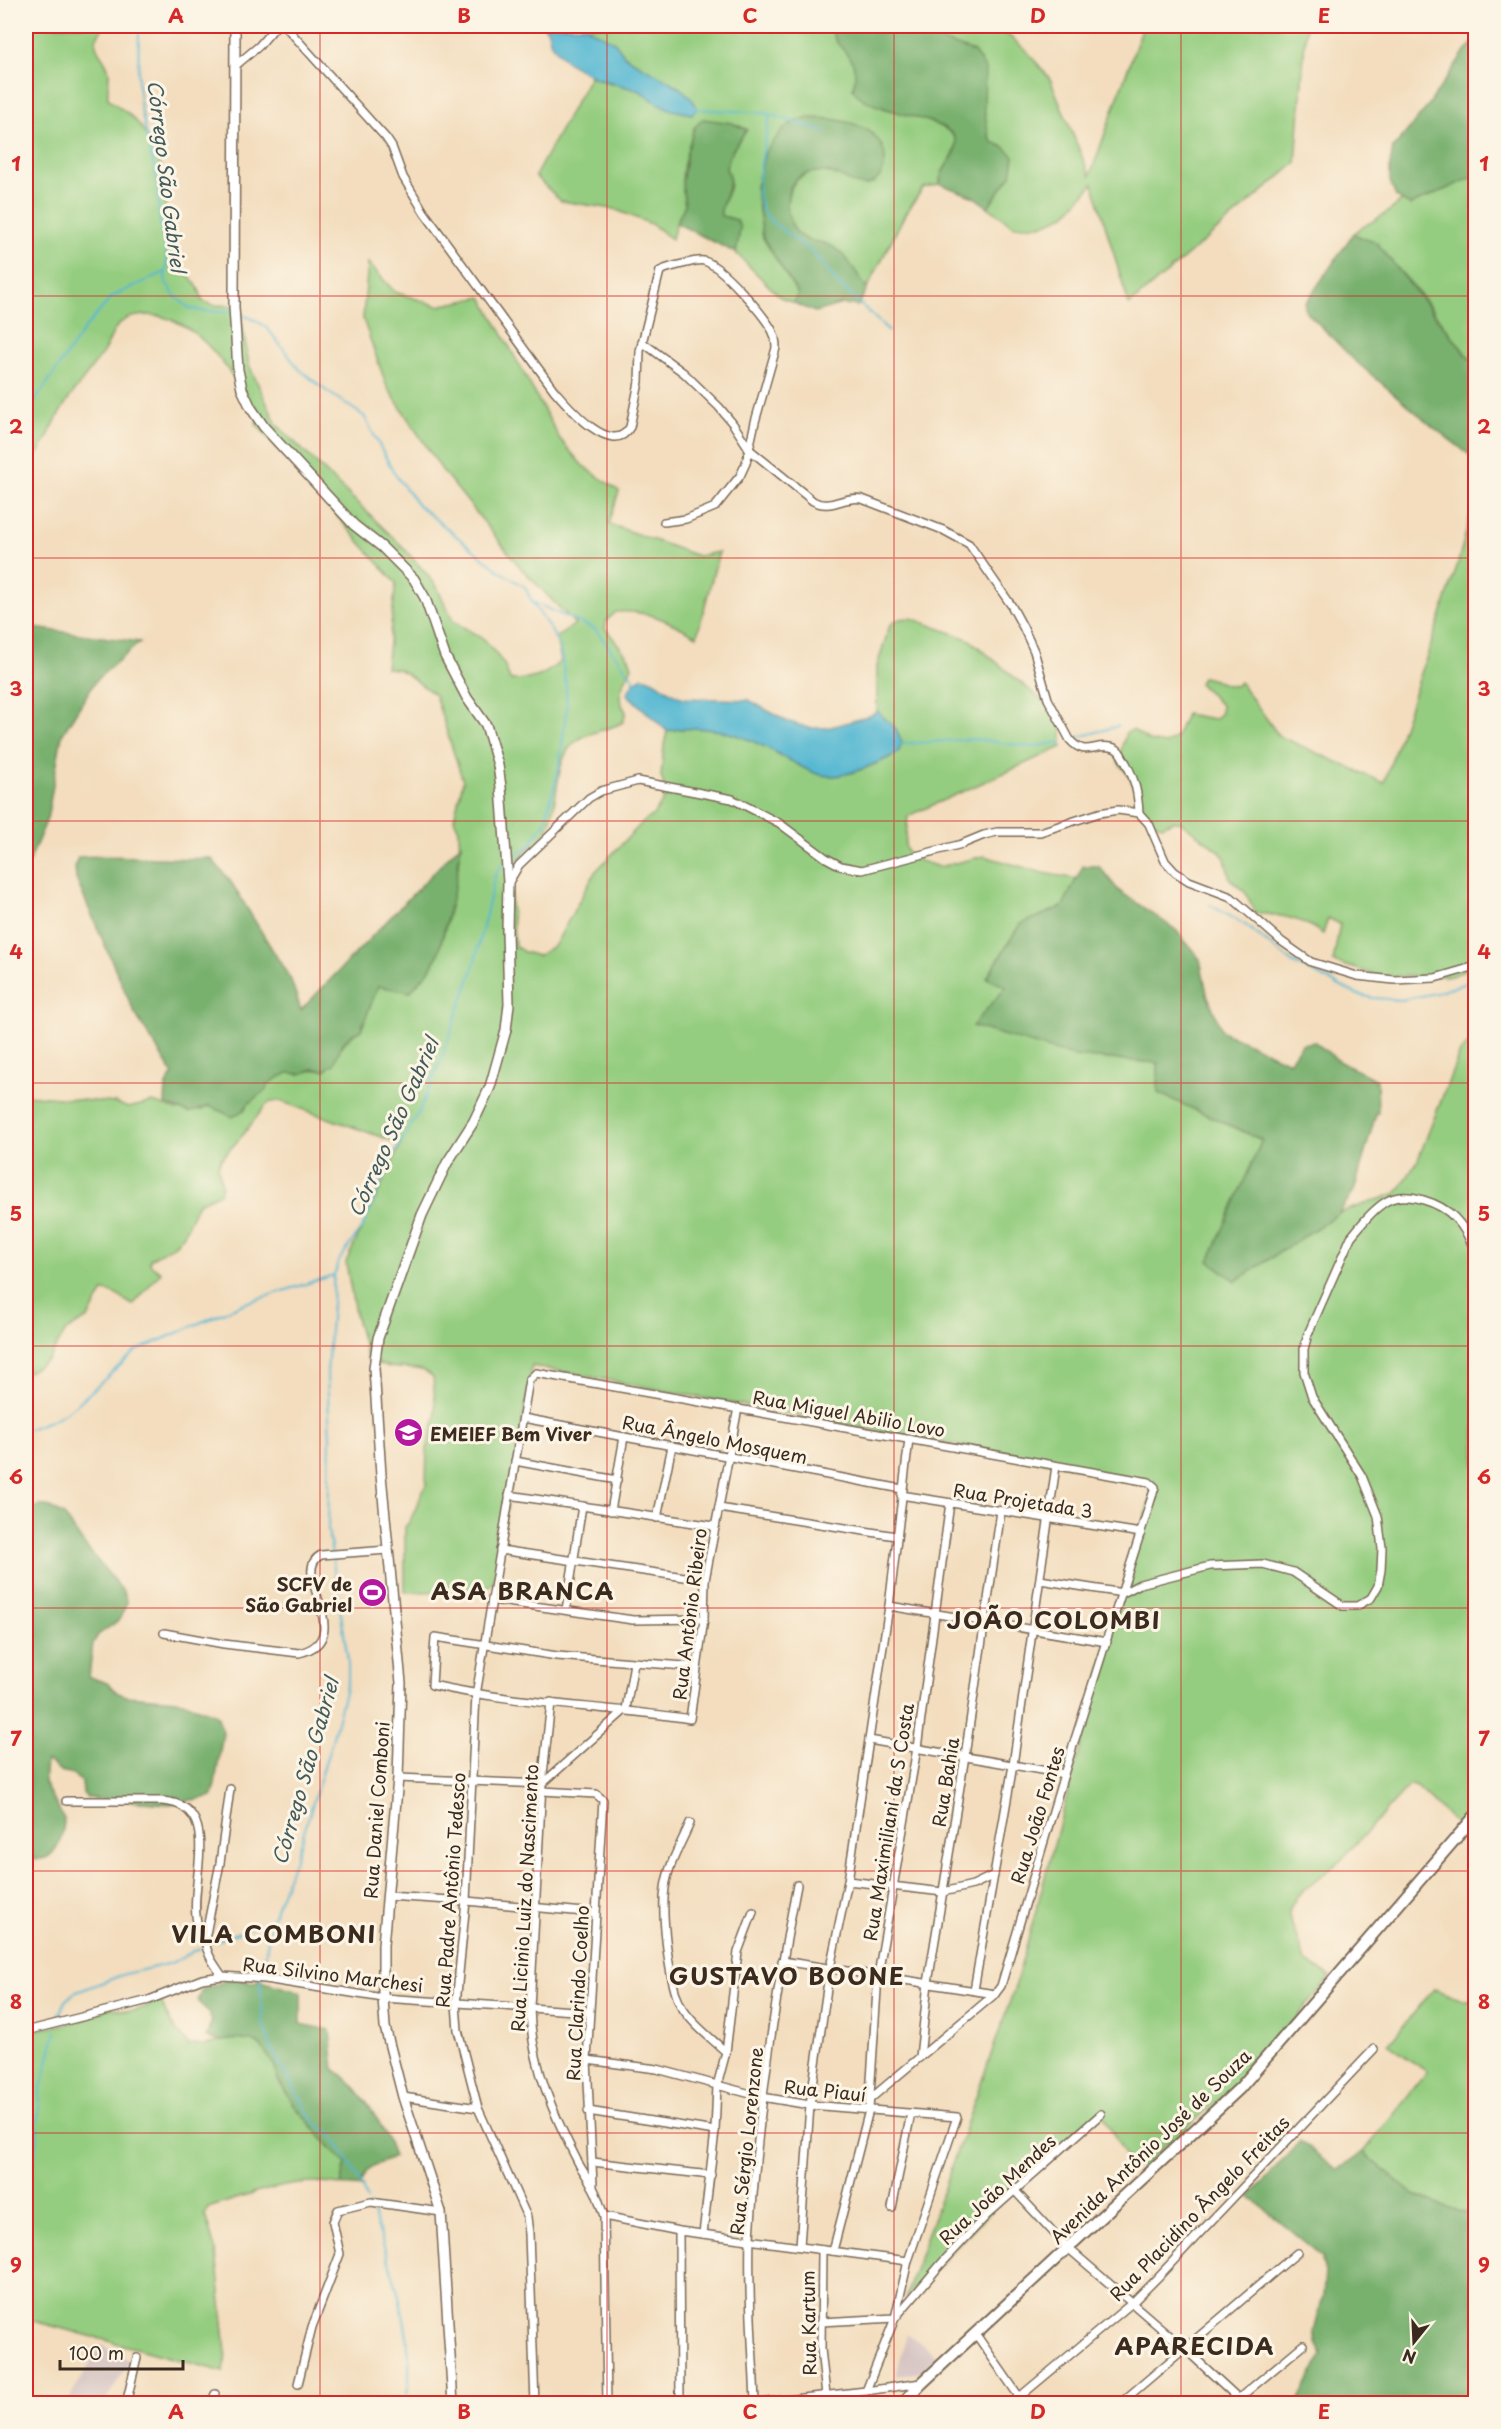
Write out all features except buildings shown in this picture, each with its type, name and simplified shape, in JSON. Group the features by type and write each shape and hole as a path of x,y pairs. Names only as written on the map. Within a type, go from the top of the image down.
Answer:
{"main road":[{"name":"Avenida Antônio José de Souza","path":"902,2403 1240,2088 1476,1815"}],"street":[{"name":"Rua Daniel Comboni","path":"235,26 234,311 238,370 242,389 264,427 354,525 400,563 414,579 425,598 445,656 467,698 486,725 492,742 499,776 507,862 509,1004 500,1057 490,1087 474,1121 447,1163 422,1215 378,1338 374,1368 401,1683 398,1778 387,1896 383,1998 385,2027 403,2097 441,2212 453,2403"},
{"path":"235,66 259,46 276,26"},
{"path":"285,26 386,138 412,194 437,231 554,390 595,430 610,436 621,437 630,427 639,382 642,342 657,277 664,268 697,260 704,261 716,268 742,292 772,331 776,348 755,422 750,450 740,476 715,507 687,519 664,522"},
{"path":"642,342 684,373 719,407 750,450 819,504 833,505 852,498 862,499 943,530 969,544 1011,605 1023,627 1034,651 1048,699 1070,740 1075,745 1090,750 1107,746 1121,753 1136,782 1138,813"},
{"path":"508,882 519,865 589,798 601,791 639,781 732,799 779,823 826,858 841,866 862,870 962,844 984,835 997,832 1040,832 1100,813 1118,810 1138,813 1149,824 1165,861 1175,872 1190,881 1220,891 1242,904 1281,941 1311,962 1357,976 1394,980 1435,978 1476,966"},
{"path":"1040,1580 1123,1593 1140,1584 1192,1570 1219,1565 1263,1564 1293,1572 1343,1606 1357,1606 1371,1598 1378,1586 1381,1570 1382,1548 1378,1516 1362,1476 1312,1397 1304,1372 1304,1349 1308,1334 1351,1237 1388,1200 1413,1198 1446,1211 1462,1227 1476,1254"},
{"name":"Rua Miguel Abilio Lovo","path":"536,1373 1149,1482 1155,1487"},
{"name":"Rua Padre Antônio Tedesco","path":"535,2403 527,2217 478,2108 458,2030 456,2004 466,1901 476,1695 529,1380 536,1373"},
{"name":"Rua Antônio Ribeiro","path":"626,1709 690,1719 704,1619 705,1580 738,1408"},
{"name":"Rua Ângelo Mosquem","path":"523,1418 902,1492"},
{"path":"611,1511 624,1437"},
{"path":"800,2246 810,2105 830,1968 848,1881 889,1606 909,1439"},
{"path":"657,1518 672,1446"},
{"path":"515,1461 617,1480"},
{"path":"974,1990 1013,1765 1056,1466"},
{"name":"Rua João Fontes","path":"870,2099 995,1994 1001,1986 1064,1774 1155,1487"},
{"name":"Rua Projetada 3","path":"902,1492 950,1503 1141,1533"},
{"path":"509,1495 714,1526"},
{"name":"Rua Maximiliani da S Costa","path":"833,2251 869,2110 878,1975 917,1748 950,1503"},
{"path":"566,1610 582,1506"},
{"path":"718,1508 896,1536"},
{"name":"Rua Bahia","path":"920,2057 928,1983 965,1756 1001,1511"},
{"path":"164,1633 224,1644 299,1653 307,1651 319,1641 325,1626 310,1569 316,1557 325,1554 388,1550"},
{"path":"500,1550 705,1580"},
{"path":"492,1600 633,1620 704,1619"},
{"path":"889,1606 1107,1642"},
{"path":"626,1709 476,1695 432,1685 435,1637 557,1656 697,1666"},
{"path":"398,1778 542,1788 626,1709 634,1663"},
{"name":"Rua Licinio Luiz do Nascimento","path":"552,1702 542,1788 530,2037 538,2069 553,2110 581,2168 594,2187 604,2216 607,2403"},
{"path":"869,1740 1064,1774"},
{"name":"Rua Clarindo Coelho","path":"542,1788 596,1794 603,1800 587,2060 588,2111 594,2187"},
{"path":"205,1939 220,1863 230,1789"},
{"path":"66,1801 162,1801 176,1802 187,1807 194,1815 197,1825 199,1854 197,1923 205,1939 207,1952 222,1976"},
{"path":"690,1823 669,1872 665,1889 665,1920 675,1991 687,2014 726,2052"},
{"path":"848,1881 943,1892 973,1885 994,1875"},
{"name":"Rua Sérgio Lorenzone","path":"755,2403 750,2240 762,2097 782,1961 797,1885"},
{"path":"387,1896 595,1913"},
{"path":"703,2234 711,2175 717,2086 726,2052 738,1952 753,1912"},
{"path":"782,1961 995,1994"},
{"name":"Rua Silvino Marchesi","path":"26,2031 149,2000 202,1979 222,1976 266,1979 383,1998 589,2012"},
{"name":"Rua Placidino Ângelo Freitas","path":"1011,2403 1132,2302 1374,2049"},
{"name":"Rua Piauí","path":"587,2060 657,2069 762,2097 810,2105 957,2117"},
{"path":"403,2097 478,2108"},
{"path":"588,2111 715,2131"},
{"path":"892,2208 911,2113"},
{"name":"Rua João Mendes","path":"895,2318 986,2216 1101,2114"},
{"name":"Rua João Mendes","path":"866,2391 895,2318 908,2261 957,2117"},
{"path":"592,2162 711,2175"},
{"path":"1015,2191 1068,2248 1184,2348 1235,2401 1303,2345"},
{"path":"298,2384 312,2327 340,2254 333,2222 338,2210 371,2202 441,2212"},
{"path":"604,2216 703,2234 908,2261"},
{"path":"679,2230 680,2403"},
{"name":"Rua Kartum","path":"822,2250 820,2349 826,2395"},
{"path":"1123,2402 1297,2253"},
{"path":"821,2322 895,2318"},
{"path":"975,2333 1018,2396"},
{"path":"126,2403 137,2358"},
{"path":"748,2403 922,2383"},
{"path":"211,2403 215,2394"}],"shaded area":[{"path":"907,2333 940,2358 930,2371 896,2376"},
{"path":"101,2345 130,2361 104,2403 67,2403"}],"green space":[{"path":"26,26 105,26 99,34 96,46 109,73 108,98 130,115 145,132 155,150 164,179 165,225 172,251 196,285 202,301 213,305 239,306 249,365 277,425 402,546 436,585 453,621 485,640 504,664 510,680 538,676 549,671 561,661 556,638 575,624 520,567 442,470 387,387 363,319 368,263 395,292 438,306 482,297 560,439 582,465 619,491 609,524 698,556 719,552 697,636 668,621 639,613 616,612 607,620 605,628 629,658 632,667 620,694 626,712 623,722 583,737 571,746 566,754 547,830 521,857 515,868 511,897 515,946 524,952 538,956 555,945 595,872 641,824 654,814 663,801 665,789 661,776 667,731 698,728 727,732 755,742 806,769 826,776 857,771 898,753 896,729 877,711 877,666 890,625 899,619 911,618 970,640 1062,717 1062,747 908,816 905,846 911,858 939,867 984,856 1043,873 1078,879 1062,907 1020,924 987,978 1006,986 1074,1056 1158,1063 1158,1093 1262,1140 1210,1262 1236,1281 1339,1213 1397,1193 1417,1162 1460,1052 1475,1038 1475,1810 1460,1828 1417,1787 1410,1785 1341,1860 1297,1896 1290,1908 1289,1916 1305,1961 1331,1977 1239,2084 1165,2145 1142,2168 1126,2157 1101,2112 1043,2158 905,2298 1016,1984 1123,1590 1155,1482 532,1366 494,1582 485,1588 469,1591 405,1592 405,1527 426,1485 427,1449 436,1416 433,1377 419,1369 388,1367 367,1359 355,1313 346,1262 401,1144 280,1101 271,1102 265,1106 221,1159 218,1167 222,1185 220,1193 198,1203 183,1236 175,1245 150,1259 150,1264 161,1272 133,1305 115,1294 103,1291 88,1318 66,1331 48,1360 26,1373 26,1095 116,1103 128,1108 153,1102 177,1110 202,1110 209,1106 223,1112 244,1110 264,1088 283,1075 325,1070 345,1042 361,1030 378,986 410,992 428,972 438,955 460,858 459,830 454,819 463,781 435,695 398,669 386,668 396,583 256,424 258,418 255,409 223,363 196,335 181,324 164,317 145,315 130,317 119,324 104,351 58,416 42,447 26,463"},
{"path":"586,26 832,26 831,28 853,63 855,79 853,89 877,106 923,119 945,129 956,141 955,152 942,172 940,184 923,188 903,218 867,289 847,260 834,248 807,240 798,234 792,226 787,207 791,189 803,176 813,172 827,172 848,181 869,130 830,119 802,119 790,124 765,152 756,188 763,238 798,294 794,303 780,297 736,253 740,228 731,218 720,216 730,185 726,169 727,162 746,129 732,123 694,128 683,167 682,183 685,205 676,223 672,239 651,224 614,209 561,201 535,176 590,76 634,89 671,108 692,114 695,104 688,96 624,55 614,42"},
{"path":"832,26 899,26 974,52 985,68 984,108 989,137 992,142 1004,147 1014,156 1011,175 988,207 974,197 940,184 942,172 955,152 956,142 951,133 925,120 874,105 861,98 853,89 854,66 836,41"},
{"path":"899,26 997,26 1026,50 1050,79 1090,176 1143,26 1306,26 1296,163 1129,305 1093,184 1065,215 1041,225 1014,226 988,207 1011,175 1014,156 992,142 987,129 984,108 915,32"},
{"path":"1475,40 1475,176 1410,205 1396,197 1390,181 1393,148 1425,110"},
{"path":"809,118 840,120 860,126 876,138 884,152 885,163 882,173 876,181 870,184 852,183 832,173 808,173 795,180 788,195 788,214 796,232 806,239 832,246 841,253 867,289 858,306 842,304 815,312 794,303 798,294 763,238 756,188 765,152 784,128 796,121"},
{"path":"703,119 732,123 747,130 727,163 726,169 730,181 721,210 721,216 737,220 740,228 736,253 676,223 685,205 682,183 687,152 694,128"},
{"path":"1475,176 1475,361 1469,358 1399,270 1367,241 1353,234 1391,210 1402,200 1410,205"},
{"path":"1353,234 1377,243 1469,358 1475,361 1475,459 1433,427 1353,359 1305,310 1305,304"},
{"path":"1475,498 1475,965 1451,976 1380,976 1333,962 1340,924 1328,918 1323,934 1291,918 1256,913 1245,892 1230,879 1225,858 1218,850 1182,823 1173,821 1162,826 1149,819 1130,778 1118,762 1126,732 1133,730 1149,741 1166,744 1176,737 1186,714 1214,719 1221,713 1221,705 1199,683 1202,677 1230,686 1235,686 1240,682 1279,736 1384,783 1456,570"},
{"path":"26,627 140,642 96,680 62,735 47,819 26,869"},
{"path":"461,844 455,886 438,955 428,972 410,992 378,986 361,1030 351,1035 342,1044 334,1064 325,1070 313,1069 301,1074 288,1073 276,1079 244,1110 233,1117 209,1106 189,1113 165,1104 166,1085 173,1074 134,1012 76,879 75,866 78,857 211,858 231,882 291,980 301,1010"},
{"path":"1083,866 1099,866 1118,890 1176,930 1200,959 1207,994 1222,1031 1289,1062 1302,1044 1315,1042 1340,1062 1377,1080 1378,1113 1354,1191 1339,1213 1236,1281 1209,1261 1262,1140 1158,1093 1158,1063 1074,1056 972,1026 1006,987 987,978 1020,924 1062,907"},
{"path":"47,1506 64,1515 83,1543 123,1591 127,1603 119,1620 98,1635 93,1643 89,1677 107,1683 118,1693 127,1696 177,1700 217,1715 223,1732 213,1796 170,1804 87,1798 83,1793 82,1782 70,1773 59,1771 46,1761 44,1783 64,1819 63,1830 57,1847 50,1856 43,1859 26,1859 26,1509"},
{"path":"233,1978 252,1983 260,1979 263,1982 301,1992 301,2024 330,2030 334,2069 362,2096 385,2133 394,2157 367,2171 360,2184 363,2187 341,2185 346,2163 295,2106 278,2080 274,2064 259,2044 237,2039 218,2041 206,2037 212,2020 198,2000 202,1990"},
{"path":"1434,1989 1468,2002 1475,1996 1475,2217 1414,2195 1363,2152 1427,2072 1388,2044"},
{"path":"161,1999 171,2024 189,2045 236,2040 252,2041 258,2044 274,2064 279,2082 292,2100 346,2163 341,2185 307,2183 290,2185 257,2192 208,2208 205,2215 216,2252 226,2352 224,2372 30,2320 26,2328 27,2032 81,2021 111,2007 126,2011 137,2010"},
{"path":"1300,2141 1338,2170 1363,2152 1414,2195 1475,2217 1475,2403 1297,2403 1322,2355 1316,2343 1314,2331 1323,2296 1325,2272 1323,2257 1250,2197"}],"water":[{"path":"543,26 586,26 614,42 626,57 677,86 693,101 697,109 692,114 672,110 640,91 593,77 566,61 551,44 548,31"},
{"path":"643,677 684,698 749,700 786,721 809,728 839,725 872,715 877,711 896,729 902,743 898,753 866,768 841,775 826,776 806,769 755,742 727,732 698,728 667,731 627,694 634,682"}],"waterway":[{"name":"Córrego São Gabriel","path":"139,26 138,84 141,110 157,181 160,223 167,257 165,281 175,296 189,308 201,311 232,312"},
{"path":"695,109 765,113 826,132"},
{"path":"770,115 760,169 758,195 762,210 773,223 811,251 837,282 889,331"},
{"path":"26,414 85,328 113,296 165,272"},
{"name":"Córrego São Gabriel","path":"238,313 257,321 268,329 299,369 364,416 394,473 418,505 501,572 525,587 560,648 567,704 560,763 545,822 529,846 510,859"},
{"path":"532,602 595,629 636,682"},
{"path":"1075,738 1118,726"},
{"path":"899,744 975,739 1031,747 1062,742"},
{"name":"Córrego São Gabriel","path":"367,2200 359,2180 337,2142 330,2133 313,2122 271,2048 263,2023 260,1983 272,1919 298,1851 348,1680 348,1660 328,1529 330,1438 327,1374 334,1275 340,1259 363,1226 390,1160 419,1112 441,1060 473,969 496,872 503,865"},
{"path":"1210,905 1244,924 1292,962 1356,994 1401,1000 1436,993 1476,980"},
{"path":"26,1430 55,1419 75,1406 136,1351 245,1303 334,1275"},
{"path":"213,1942 272,1920"},
{"path":"58,2017 65,2001 74,1993 125,1974 172,1963 200,1948"},
{"path":"26,2194 37,2141 40,2092 56,2032"},
{"name":"Córrego São Gabriel","path":"370,2205 394,2277 406,2330 409,2381 405,2404"}],"place":[{"name":"EMEIEF Bem Viver","path":"409,1433"},
{"name":"SCFV de São Gabriel","path":"373,1593"}],"district":[{"name":"ASA BRANCA","path":"523,1590"},
{"name":"JOÃO COLOMBI","path":"1054,1619"},
{"name":"VILA COMBONI","path":"274,1933"},
{"name":"GUSTAVO BOONE","path":"787,1975"},
{"name":"APARECIDA","path":"1195,2345"}]}
